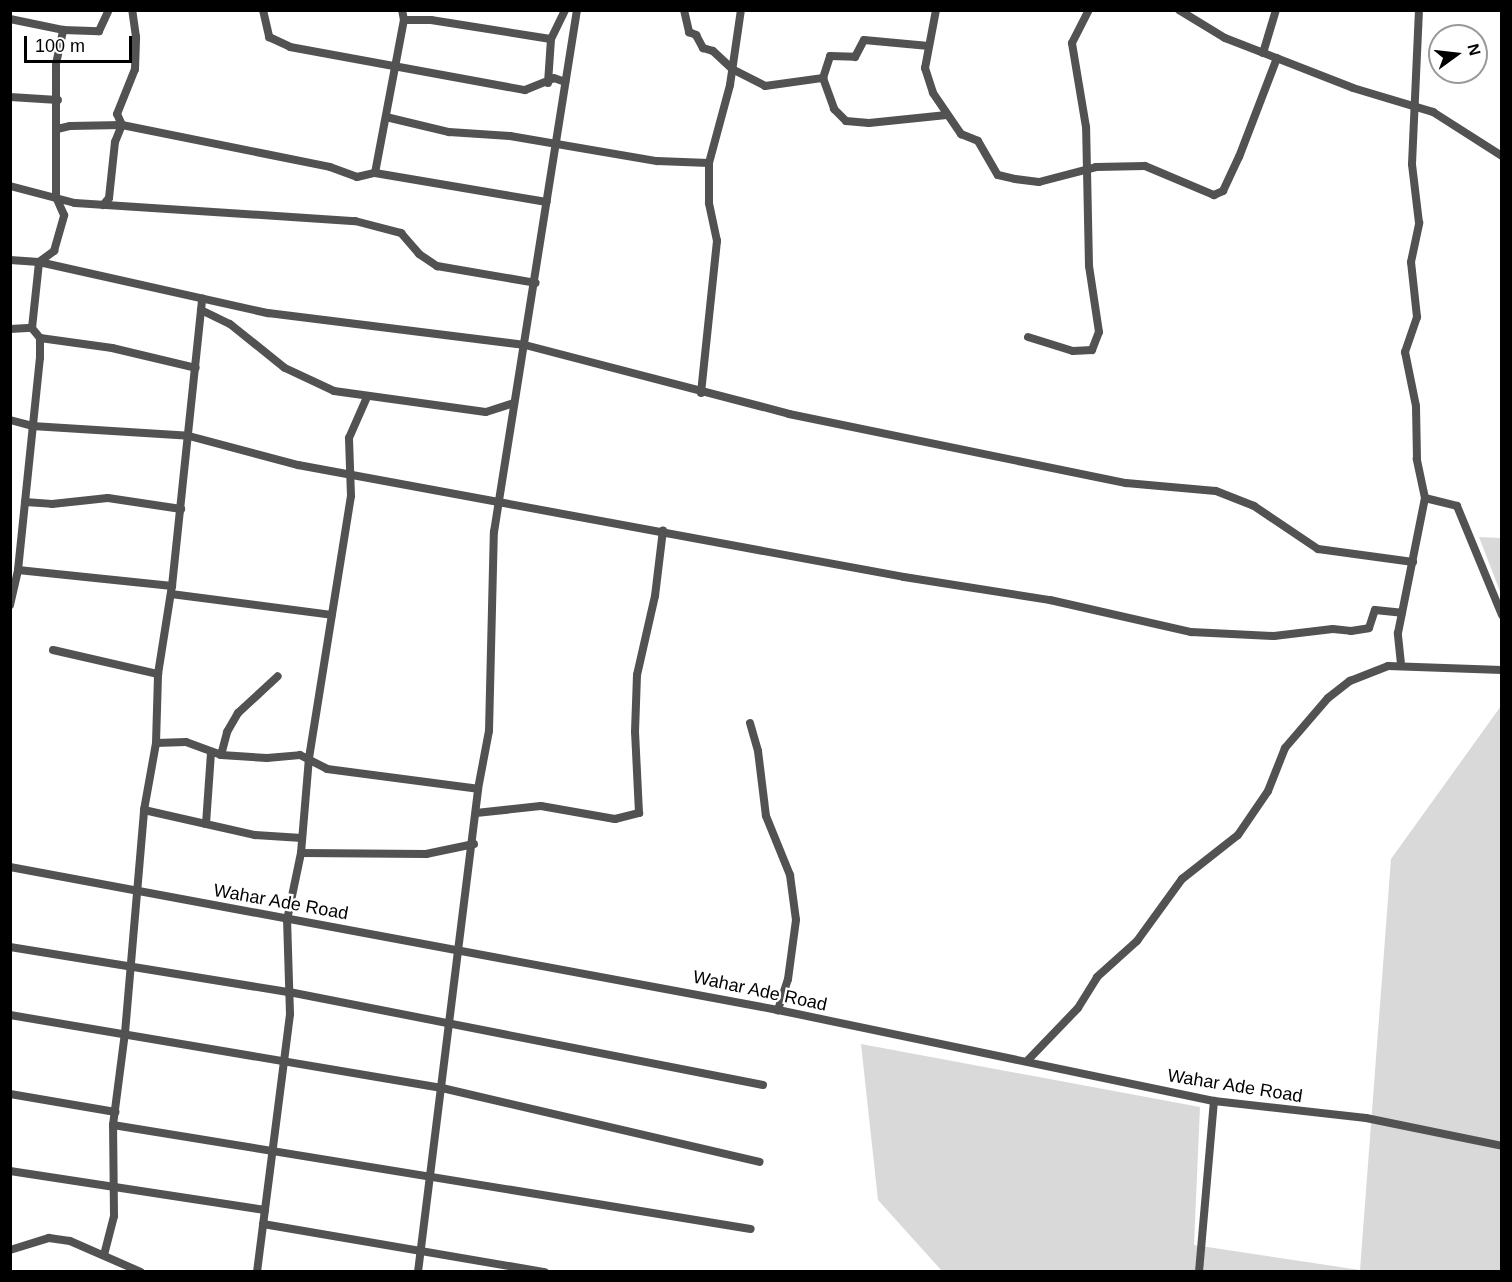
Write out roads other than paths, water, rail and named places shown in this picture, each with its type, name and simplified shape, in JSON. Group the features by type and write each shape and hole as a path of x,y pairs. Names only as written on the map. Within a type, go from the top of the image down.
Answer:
{"street":[{"path":"10,19 63,30 99,31 109,10"},
{"path":"103,205 109,198 115,142 122,125 117,114 135,69 136,37 132,10"},
{"path":"263,10 266,29 274,41 394,67 525,90 548,83 554,78 565,82"},
{"path":"548,83 551,39 565,10"},
{"path":"418,1272 474,844 478,789 489,731 498,503 536,283 576,10"},
{"path":"684,10 689,32 732,69 765,86 823,78"},
{"path":"701,393 717,241 709,203 709,163 732,69 741,10"},
{"path":"936,10 925,68 947,115 961,134 978,141 998,175 1039,182 1089,169 1145,166 1202,193 1214,195 1223,191 1277,58"},
{"path":"1028,337 1073,351 1092,350 1099,332 1089,266 1089,169 1086,127 1071,43 1089,10"},
{"path":"1179,10 1226,38 1454,122 1502,156"},
{"path":"1263,53 1276,10"},
{"path":"1401,664 1397,651 1402,613 1425,498 1417,459 1416,406 1405,352 1417,317 1411,262 1419,223 1412,164 1419,10"},
{"path":"375,173 394,67 400,13 551,39"},
{"path":"39,262 48,258 57,242 64,215 57,197 56,64 63,30"},
{"path":"929,46 864,40 855,57 830,56 823,78 834,109 846,121 869,123 947,115"},
{"path":"10,97 58,100"},
{"path":"386,117 449,132 557,144 657,161 709,163"},
{"path":"57,129 122,125 330,167 357,177 375,173 547,202"},
{"path":"10,186 57,197 75,204 355,221 400,233 419,254 437,266 536,283"},
{"path":"10,260 39,262 268,313 525,345 701,393 1126,483 1216,491 1254,506 1318,549 1413,562"},
{"path":"39,262 32,328 40,338 112,348 196,368"},
{"path":"104,1255 114,1216 113,1125 125,1033 144,810 156,743 158,674 172,590 202,299"},
{"path":"201,310 230,324 285,368 313,384 367,397 486,412 514,403"},
{"path":"10,329 32,328"},
{"path":"10,605 18,570 15,559 25,502 40,338"},
{"path":"257,1272 284,1059 289,992 287,920 301,853 309,758 351,496 349,438 367,397"},
{"path":"10,420 32,426 189,436 297,465 498,503 663,530 904,577 1050,600 1191,632 1274,636 1332,629 1351,631 1369,628 1375,610 1402,613"},
{"path":"25,502 52,504 108,498 181,509"},
{"path":"1425,498 1457,506 1502,615"},
{"path":"476,813 541,806 615,819 639,813 635,732 637,675 655,596 663,530"},
{"path":"18,570 172,590 332,615"},
{"path":"53,650 158,674"},
{"path":"1028,1060 1078,1008 1097,977 1137,940 1182,879 1238,835 1268,790 1285,748 1328,698 1368,672 1401,664 1502,670"},
{"path":"221,755 227,732 238,713 278,676"},
{"path":"750,723 758,751 766,816 790,875 796,921 788,979 778,1010"},
{"path":"156,743 186,742 221,755 309,758 327,769 356,772 373,778 478,789"},
{"path":"206,824 211,753"},
{"path":"144,810 255,835 302,838"},
{"path":"301,853 426,854 474,844"},
{"name":"Wahar Ade Road","path":"10,867 778,1010 1028,1060 1214,1101 1366,1118 1502,1146"},
{"path":"10,947 289,992 763,1085"},
{"path":"10,1015 284,1059 442,1088 759,1162"},
{"path":"10,1094 115,1112"},
{"path":"1199,1272 1214,1101"},
{"path":"113,1125 272,1149 750,1229"},
{"path":"10,1171 265,1210"},
{"path":"263,1224 421,1249 545,1272"},
{"path":"10,1250 49,1238 70,1241 104,1255 125,1269 141,1272"}]}
